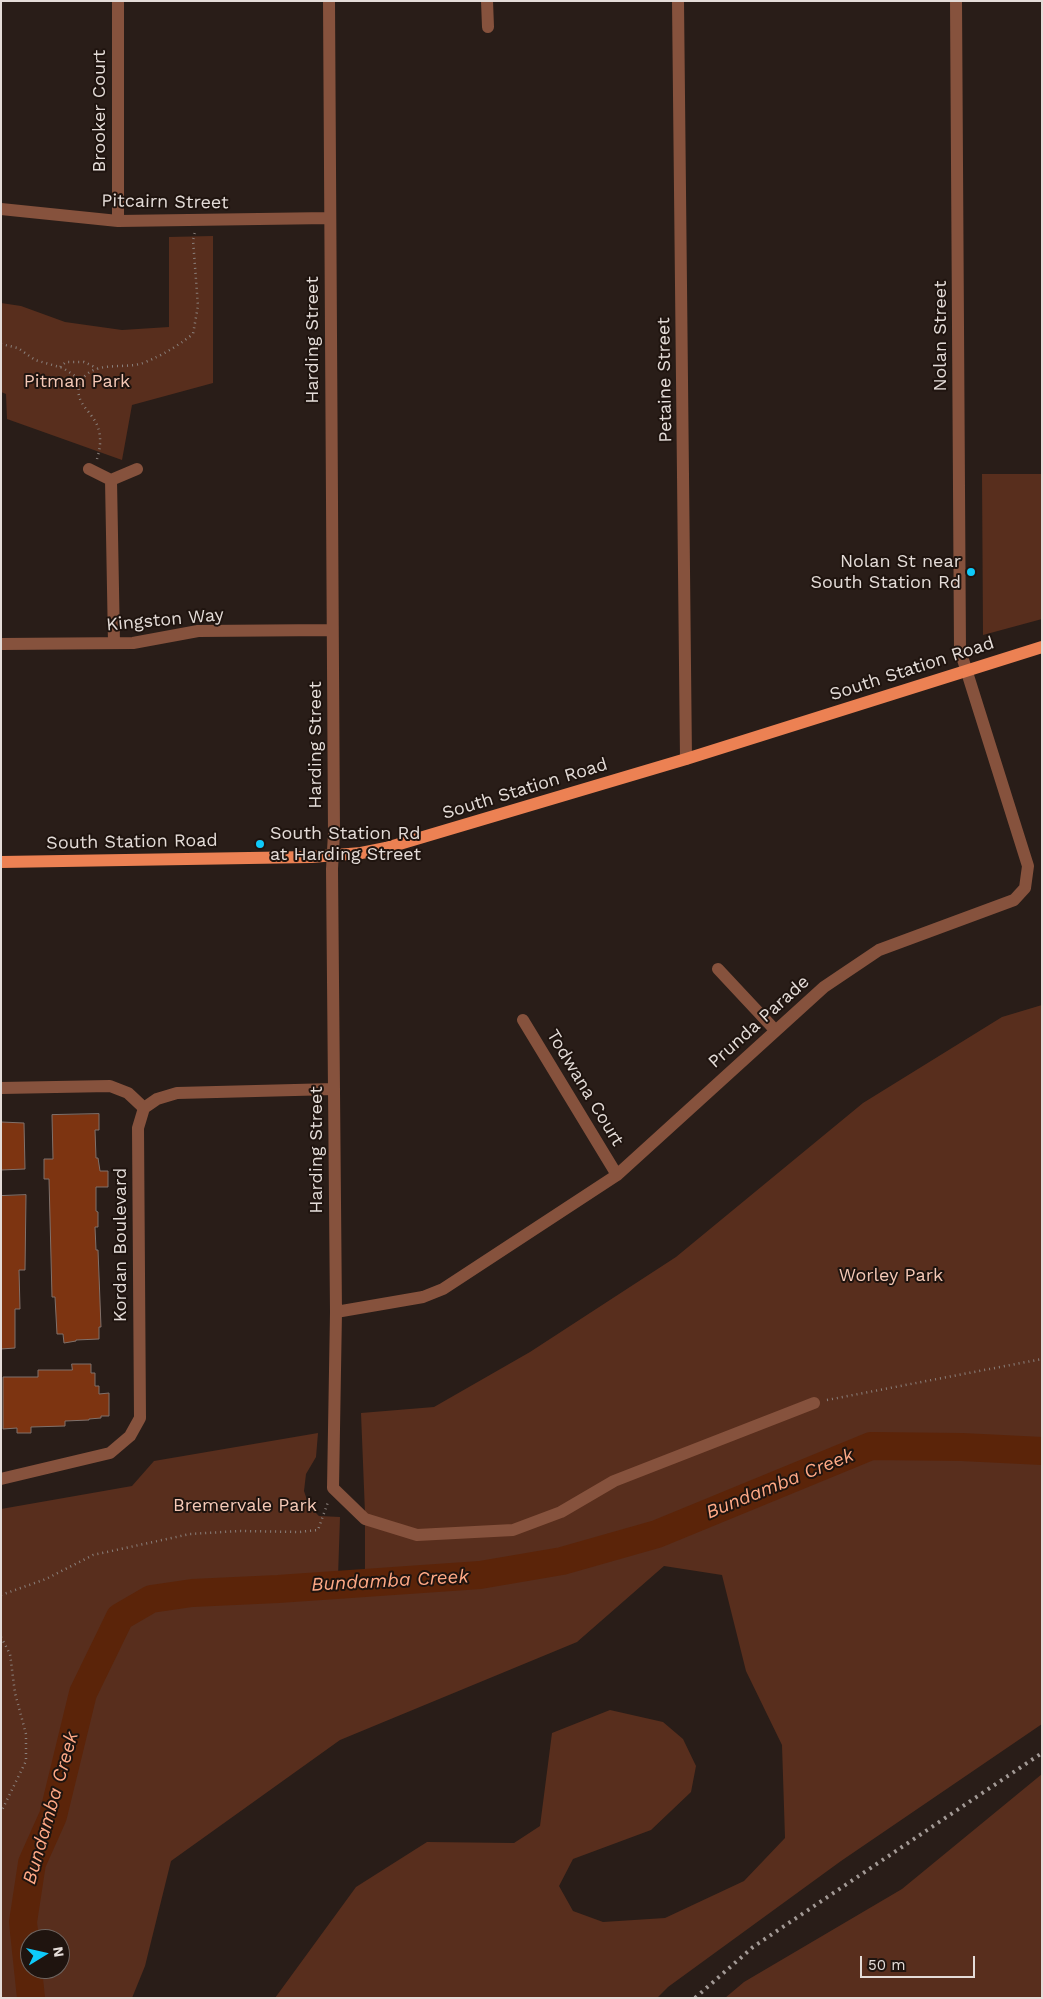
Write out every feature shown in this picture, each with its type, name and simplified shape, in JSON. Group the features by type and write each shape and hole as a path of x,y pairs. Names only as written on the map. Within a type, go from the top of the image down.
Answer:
{"main road":[{"name":"South Station Road","path":"1,862 361,854 412,842 686,759 1042,646"}],"street":[{"name":"Brooker Court","path":"118,1 118,221"},
{"name":"Harding Street","path":"329,1 336,1312 333,1488"},
{"path":"487,1 488,28"},
{"name":"Petaine Street","path":"678,1 686,759"},
{"name":"Nolan Street","path":"956,1 960,650 966,670"},
{"name":"Pitcairn Street","path":"1,209 118,221 329,218"},
{"path":"89,469 111,480 137,469"},
{"path":"111,480 114,643"},
{"name":"Kingston Way","path":"1,644 133,643 198,631 332,630"},
{"name":"Prunda Parade","path":"336,1312 423,1297 443,1290 617,1175 824,987 879,950 1014,900 1025,888 1028,866 966,670"},
{"path":"718,969 775,1030"},
{"name":"Todwana Court","path":"523,1020 617,1175"},
{"path":"1,1088 110,1086 128,1093 144,1108 157,1100 177,1093 334,1089"},
{"name":"Kordan Boulevard","path":"1,1479 110,1453 130,1436 140,1418 138,1128 144,1108"},
{"path":"333,1488 365,1519 417,1535 514,1530 561,1512 614,1481 814,1403"}],"path":[{"path":"111,480 95,465 101,448 100,437 95,422 83,407 79,393 80,384 86,374 97,368 140,364 172,351 193,334 198,306 193,240 197,221"},
{"path":"1,344 18,348 35,360 60,367 75,376 80,384"},
{"path":"60,367 66,362 84,362 97,368"},
{"path":"814,1403 1042,1358"},
{"path":"1,1595 46,1579 93,1555 190,1534 318,1530 333,1488"},
{"path":"1,1637 10,1654 15,1693 26,1734 26,1760 1,1812"}],"green space":[{"name":"Pitman Park","path":"213,236 213,383 132,405 122,460 7,419 6,394 1,392 1,303 21,306 65,322 122,330 169,327 169,237"},
{"path":"982,474 1042,474 1042,619 983,635"},
{"path":"1042,1005 1042,1724 841,1861 668,1987 657,1998 275,1998 356,1887 427,1842 514,1843 540,1826 552,1733 610,1710 663,1722 683,1739 696,1766 691,1792 651,1830 573,1859 559,1886 573,1911 603,1922 665,1918 744,1881 785,1838 782,1745 746,1671 722,1575 664,1566 577,1642 340,1740 171,1861 145,1966 132,1998 1,1998 1,1509 132,1486 154,1461 318,1433 316,1457 306,1474 304,1491 309,1506 319,1516 340,1517 338,1577 365,1572 361,1413 434,1407 530,1352 676,1257 863,1103 1002,1017"},
{"path":"1042,1774 1042,1998 725,1998 744,1982 902,1889"}],"building":[{"path":"99,1114 99,1130 95,1130 96,1158 98,1158 100,1171 108,1171 108,1187 96,1187 98,1227 95,1227 96,1250 98,1250 101,1327 99,1327 99,1339 76,1340 64,1343 63,1334 57,1334 55,1297 52,1297 49,1179 44,1179 44,1159 53,1159 52,1115"},
{"path":"1,1122 24,1123 25,1169 1,1170"},
{"path":"26,1195 25,1270 19,1270 20,1309 15,1309 15,1348 1,1349 1,1196"},
{"path":"72,1364 91,1364 91,1373 95,1373 95,1386 99,1386 99,1394 109,1393 109,1416 101,1416 101,1418 89,1420 65,1421 65,1426 31,1427 31,1433 17,1433 17,1428 3,1429 3,1377 38,1377 38,1370 72,1370"}],"waterway":[{"name":"Bundamba Creek","path":"31,1998 23,1922 32,1863 53,1816 83,1693 120,1617 151,1599 192,1593 480,1575 562,1561 657,1534 871,1446 962,1447 1042,1451"}],"railway":[{"path":"695,1998 753,1947 1042,1753"}],"place":[{"name":"Nolan St near South Station Rd","path":"971,572"},
{"name":"South Station Rd at Harding Street","path":"260,844"}],"park label":[{"name":"Worley Park","path":"891,1276"},
{"name":"Bremervale Park","path":"245,1506"}]}
